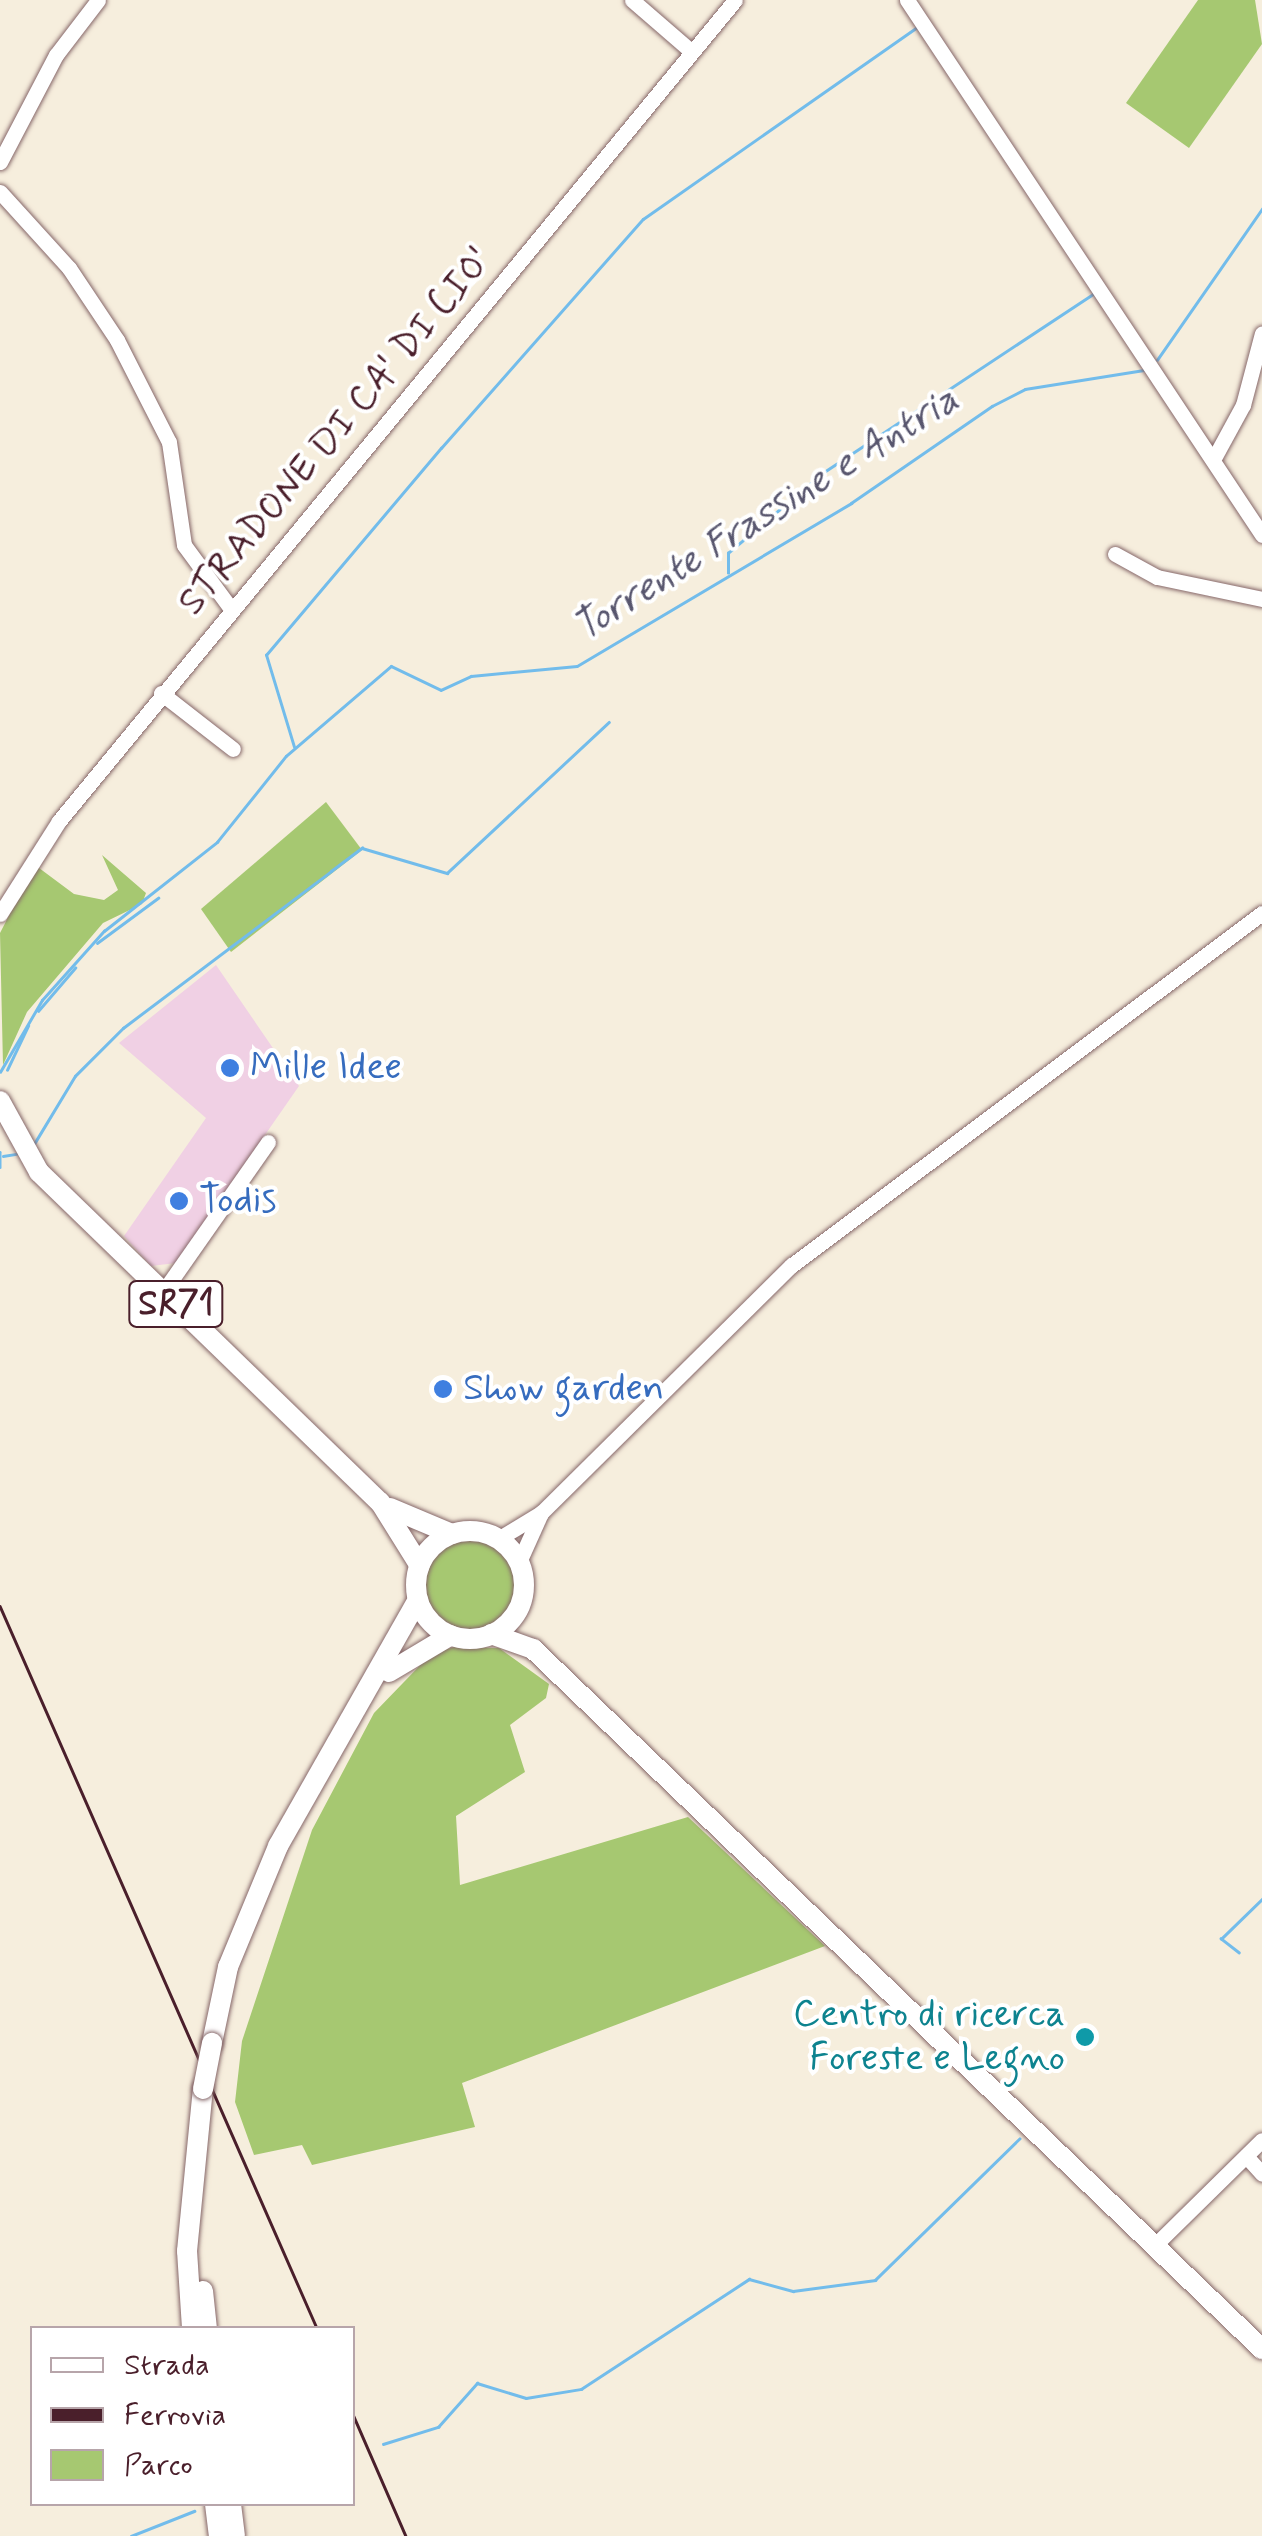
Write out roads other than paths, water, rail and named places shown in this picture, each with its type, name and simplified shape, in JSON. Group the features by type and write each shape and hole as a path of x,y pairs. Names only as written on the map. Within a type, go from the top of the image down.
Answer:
{"main road":[{"name":"SR71","path":"0,1101 39,1172 380,1502 420,1566"},
{"name":"SR71","path":"380,1502 452,1534 498,1539"},
{"path":"192,2326 193,2176 203,2089 228,1966 278,1846 376,1683 418,1600 420,1566 452,1534"},
{"path":"498,1539 519,1562 519,1608 533,1649"},
{"path":"418,1600 451,1635"},
{"path":"491,1634 519,1608"},
{"path":"376,1683 451,1635 491,1634 533,1649 1262,2349"},
{"path":"193,2176 207,2326"},
{"path":"215,2506 220,2536"},
{"path":"230,2506 235,2536"}],"street":[{"path":"0,162 56,55 98,0"},
{"path":"632,0 692,52"},
{"name":"STRADONE DI CA' DI CIO'","path":"0,914 55,818 232,610 735,0"},
{"path":"907,0 1262,535"},
{"path":"0,192 69,268 117,340 169,442 184,545 232,610"},
{"path":"1213,460 1243,405 1262,332"},
{"path":"1116,554 1156,577 1262,599"},
{"path":"162,693 233,749"},
{"path":"498,1539 541,1513 792,1265 1262,913"},
{"path":"163,1292 268,1142"},
{"path":"519,1562 541,1513"},
{"path":"1154,2246 1262,2140"},
{"path":"1246,2156 1262,2174"}],"waterway":[{"path":"294,747 266,655 441,448 643,219 916,28"},
{"name":"Torrente Frassine e Antria","path":"1157,360 1262,209"},
{"path":"728,573 728,553 824,472 1093,294"},
{"name":"Torrente Frassine e Antria","path":"0,1072 42,1000 104,931 217,842 286,756 391,666 441,690 471,676 577,666 851,503 992,406 1025,389 1143,370"},
{"path":"34,1144 75,1076 123,1028 362,848 447,873 609,722"},
{"path":"97,943 158,898"},
{"name":"Torrente Frassine e Antria","path":"38,1011 75,968"},
{"name":"Torrente Frassine e Antria","path":"7,1070 28,1026"},
{"name":"Torrente Frassine e Antria","path":"0,1152 0,1167"},
{"path":"3,1156 16,1154"},
{"path":"1239,1953 1221,1939 1262,1899"},
{"path":"383,2444 438,2427 477,2383 526,2398 581,2389 749,2279 793,2291 875,2280 1019,2139"},
{"path":"131,2536 194,2511"}],"railway":[{"path":"0,1606 316,2326"},
{"path":"355,2419 406,2536"}],"place":[{"name":"Mille Idee","path":"230,1068"},
{"name":"Todis","path":"179,1201"},
{"name":"Show garden","path":"443,1389"},
{"name":"Centro di ricerca Foreste e Legno","path":"1085,2037"}]}
